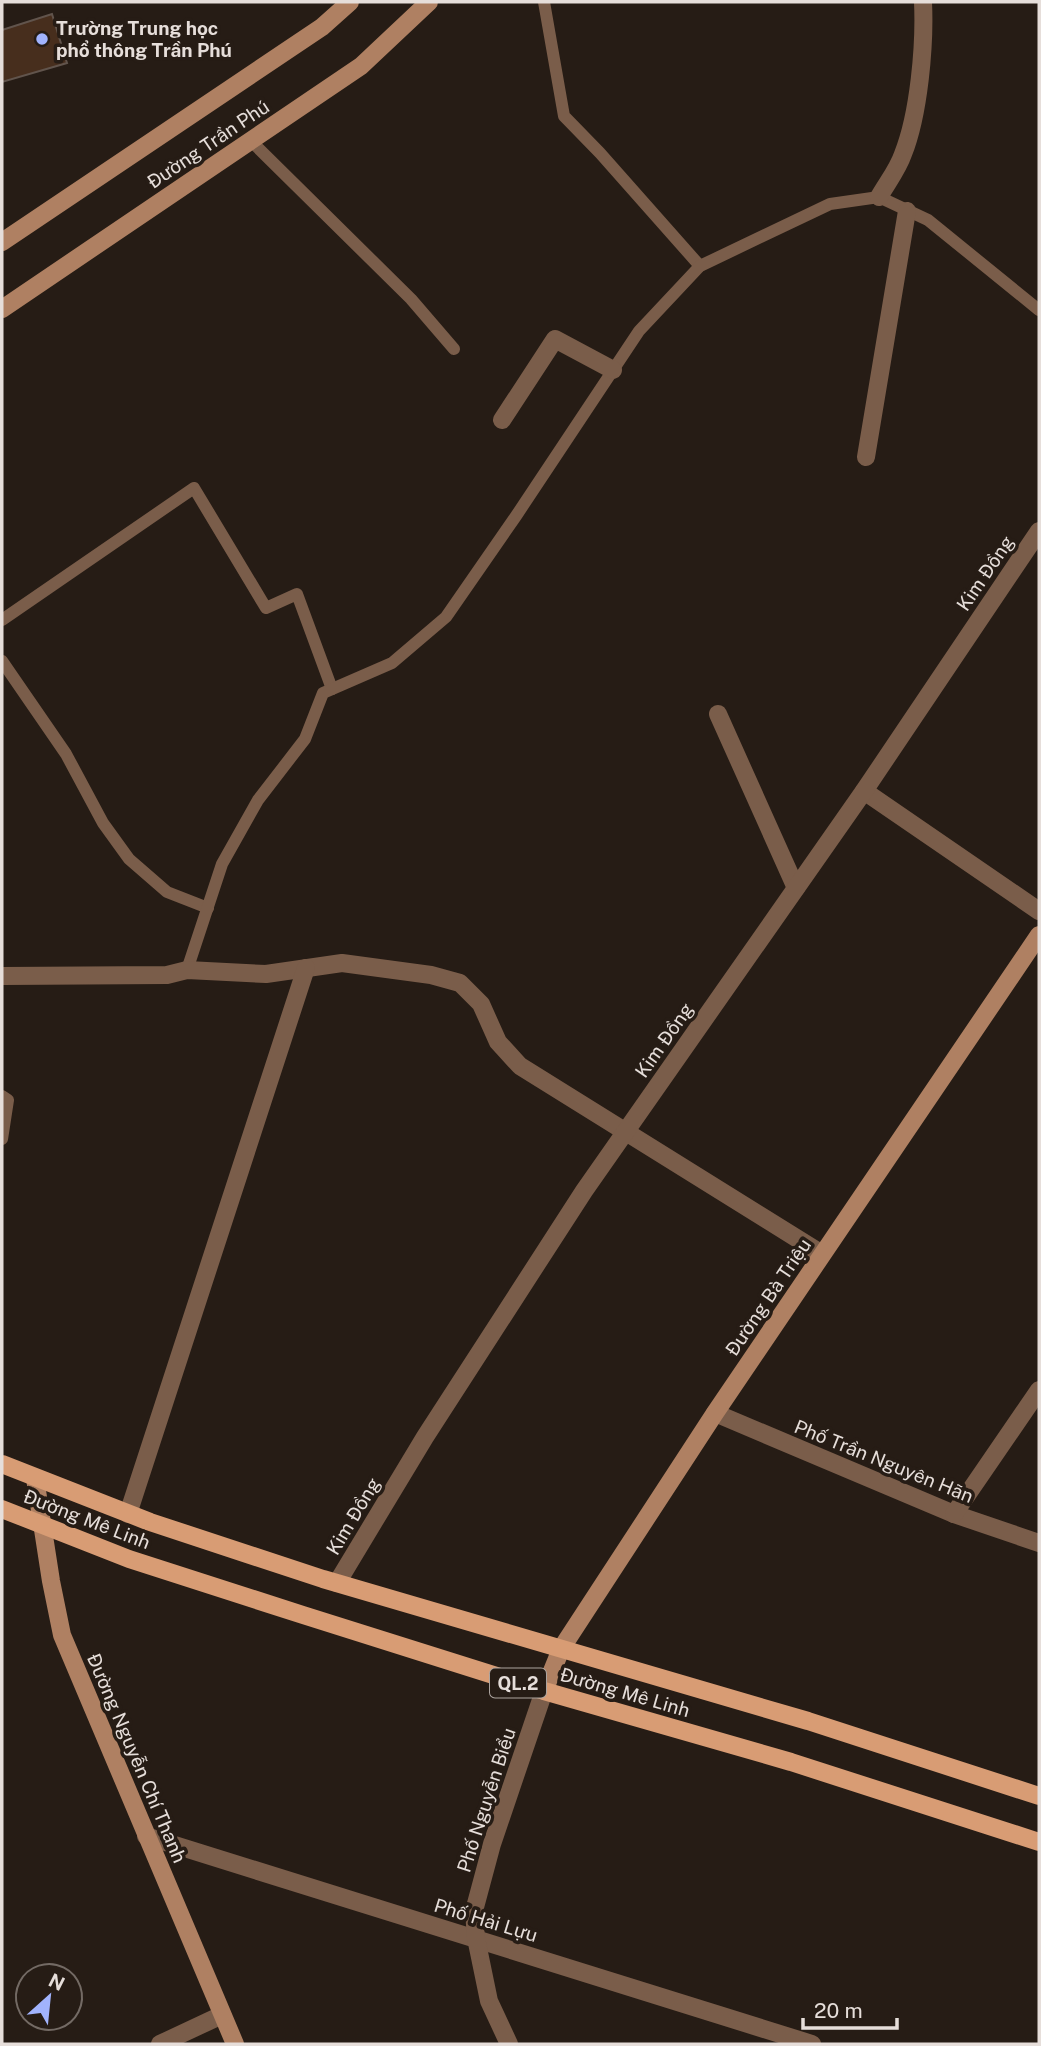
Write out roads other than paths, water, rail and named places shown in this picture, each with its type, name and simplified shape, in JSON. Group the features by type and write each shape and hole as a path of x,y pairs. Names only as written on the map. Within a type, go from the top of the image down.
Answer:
{"main road":[{"name":"Đường Mê Linh","path":"2,1464 128,1514 337,1583 807,1721 1039,1796"},
{"name":"Đường Mê Linh","path":"2,1509 129,1559 544,1691 791,1762 1039,1842"}],"street":[{"name":"Đường Trần Phú","path":"2,242 322,27 350,2"},
{"name":"Đường Trần Phú","path":"2,309 360,66 429,2"},
{"path":"879,197 903,154 916,106 924,23 923,2"},
{"path":"866,457 907,211"},
{"path":"502,420 555,339 613,369"},
{"name":"Kim Đồng","path":"337,1583 425,1437 584,1191 864,791 1039,531"},
{"path":"718,713 796,888"},
{"path":"864,791 1039,911"},
{"name":"Đường Bà Triệu","path":"544,1691 561,1649 715,1413 1039,935"},
{"path":"2,976 167,975 187,970 266,974 342,963 431,975 460,983 481,1004 498,1042 520,1066 822,1254"},
{"path":"128,1514 306,968"},
{"path":"954,1514 1039,1390"},
{"name":"Phố Trần Nguyên Hãn","path":"715,1413 954,1514 1039,1543"},
{"name":"Đường Nguyễn Chí Thanh","path":"35,1478 62,1635 234,2044"},
{"name":"Phố Nguyễn Biểu","path":"509,2044 489,2001 476,1938 474,1911 492,1844 544,1691"},
{"name":"Phố Hải Lựu","path":"146,1836 813,2044"},
{"path":"160,2044 222,2015"}],"lane":[{"path":"544,2 564,116 700,266"},
{"path":"251,141 411,299 454,349"},
{"path":"187,970 222,864 258,800 305,739 323,693 393,663 446,617 639,331 700,266 830,204 879,197 928,220 1039,310"},
{"path":"2,620 194,488 266,608 297,594 332,689"},
{"path":"2,661 66,754 103,823 129,859 167,891 208,908"},
{"path":"2,1096 8,1101 2,1139"}],"place":[{"name":"Trường Trung học phổ thông Trần Phú","path":"42,39"}]}
